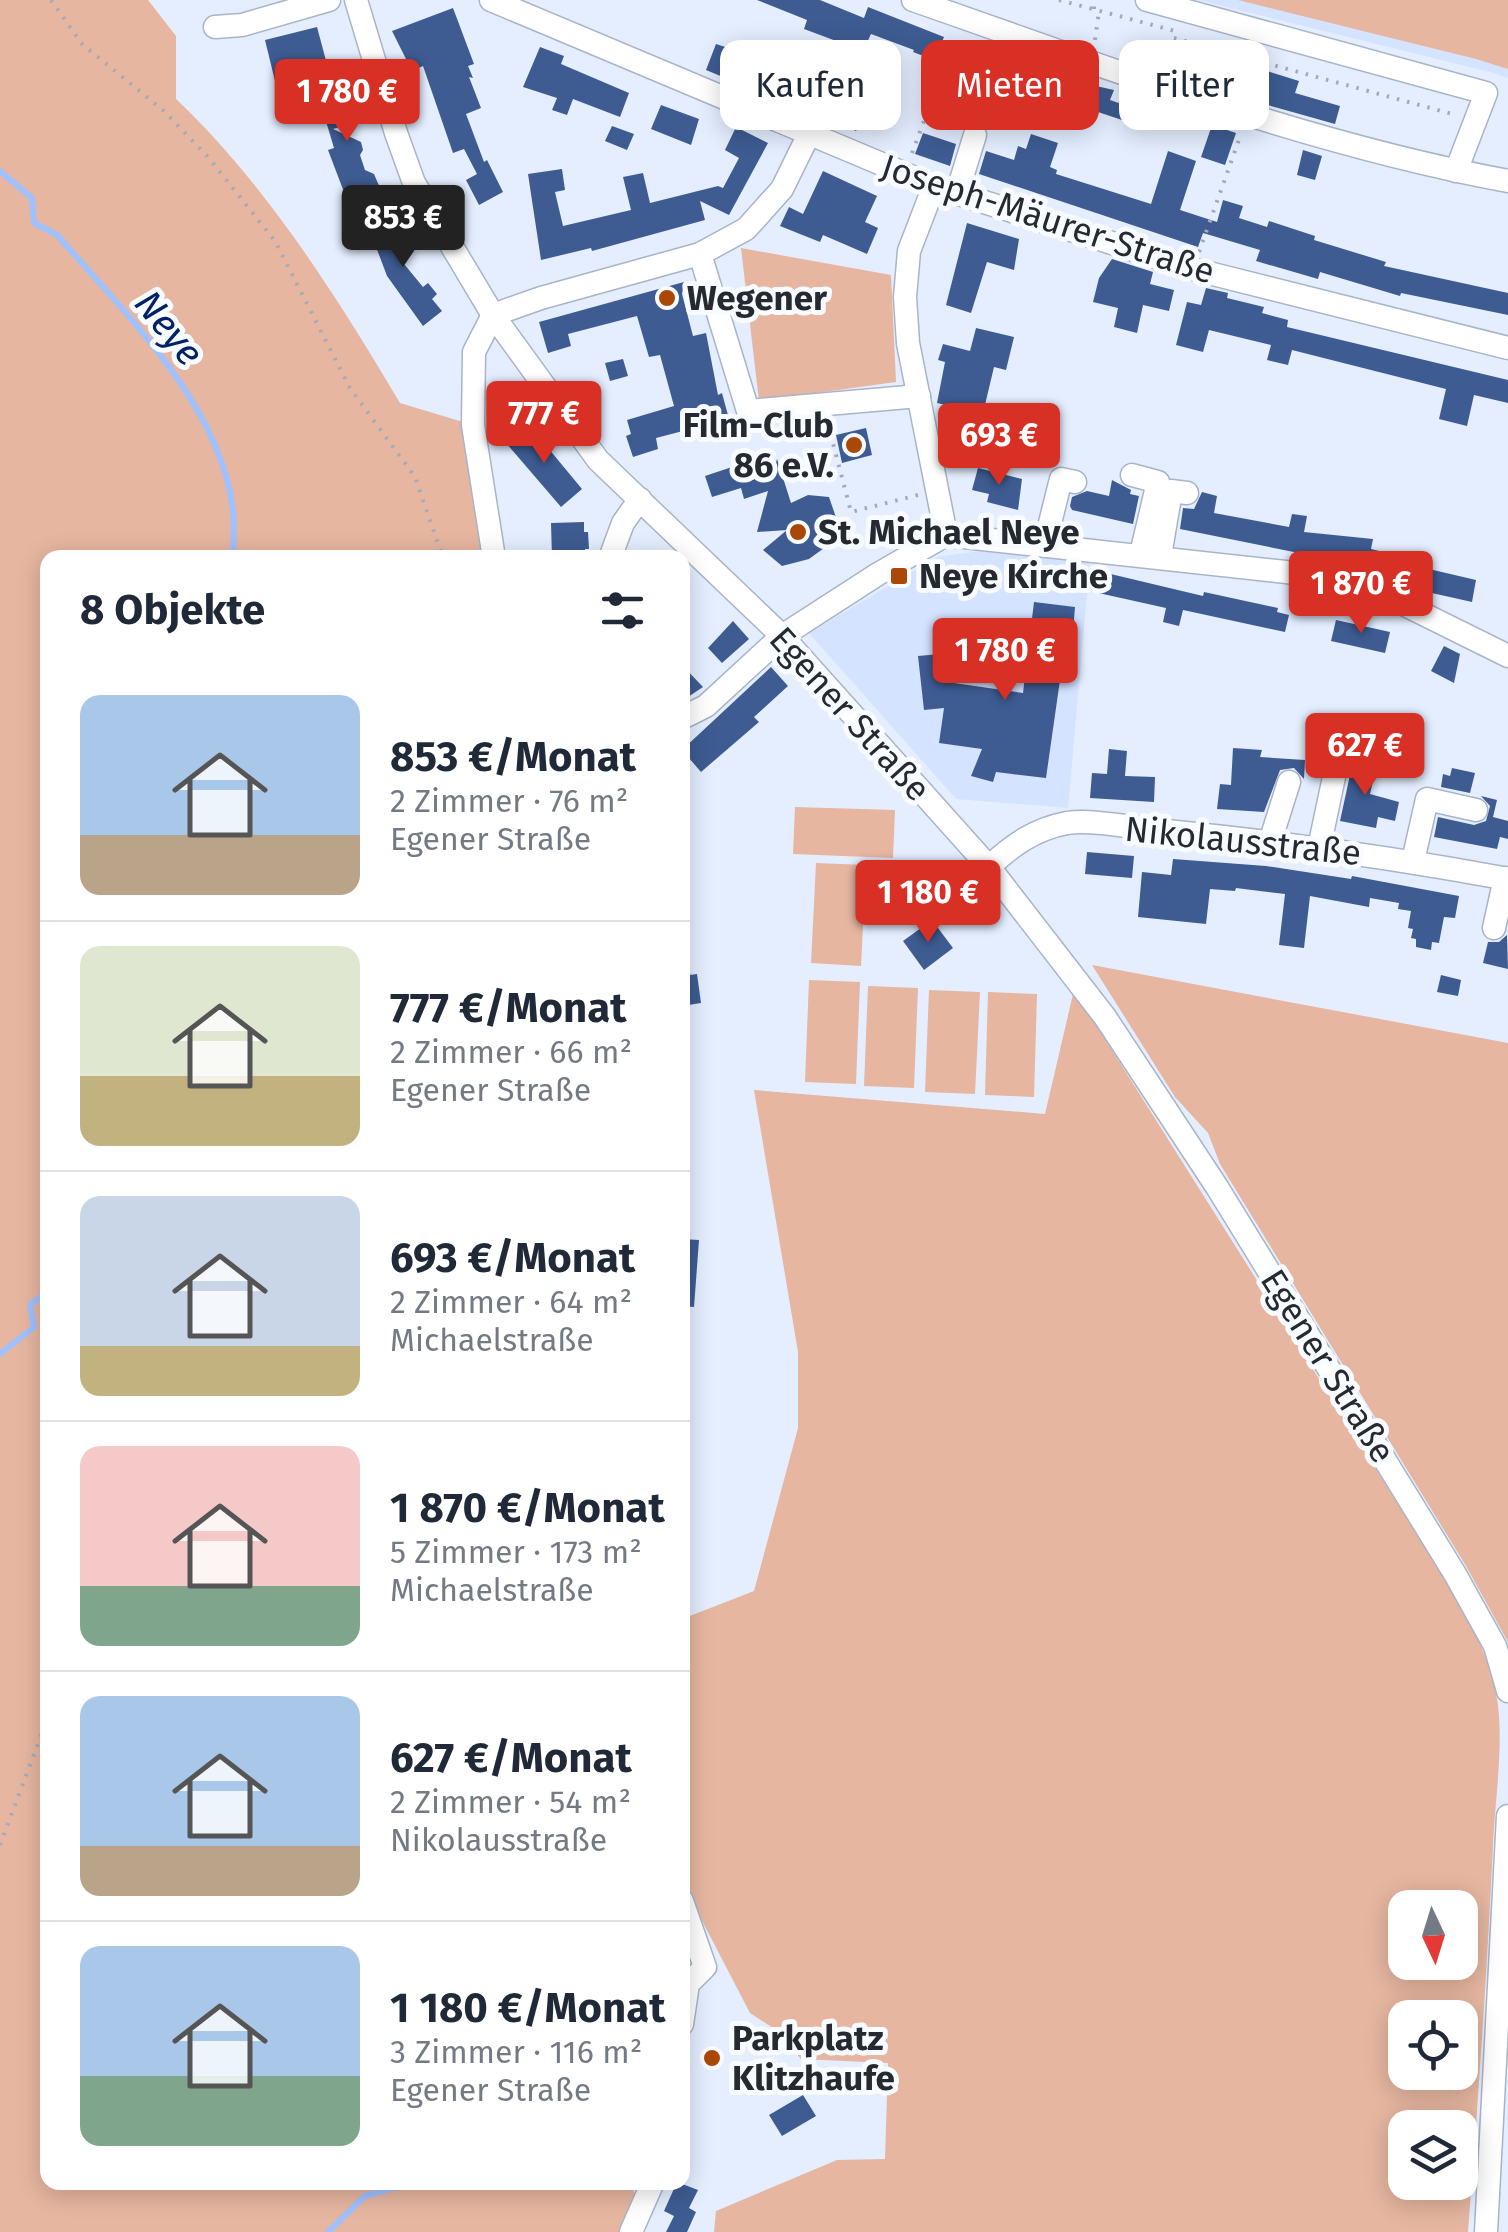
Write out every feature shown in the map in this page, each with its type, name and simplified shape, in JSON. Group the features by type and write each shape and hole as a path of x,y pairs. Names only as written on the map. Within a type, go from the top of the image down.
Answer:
{"street":[{"path":"215,27 242,24 330,0"},
{"name":"Egener Straße","path":"356,0 414,183 493,315 587,446 782,636 989,868 1105,1017 1207,1172 1484,1622 1508,1691"},
{"name":"Joseph-Mäurer-Straße","path":"492,0 946,190 1193,269 1508,348"},
{"path":"913,0 1119,71"},
{"path":"1147,0 1497,92 1467,142 1456,171"},
{"path":"1269,121 1456,171 1508,181"},
{"path":"493,550 473,425 474,352 493,315 700,254 746,229 782,190 809,134"},
{"path":"946,534 908,344 905,297 909,251 975,136"},
{"path":"700,254 748,411 919,396"},
{"path":"1132,476 1158,482 1150,555"},
{"path":"1045,544 1061,478 1075,482"},
{"path":"1150,555 1171,491 1187,493"},
{"path":"613,550 623,524 640,500"},
{"path":"690,714 706,706 782,636 946,534 1295,573 1390,597 1508,656"},
{"path":"1319,848 1338,758"},
{"path":"1270,842 1288,782"},
{"path":"1414,861 1427,799 1476,810"},
{"name":"Nikolausstraße","path":"989,868 1010,847 1034,833 1071,822 1319,848 1506,878"},
{"path":"1494,928 1506,878"},
{"path":"1486,2232 1508,1816"},
{"path":"690,1924 705,1967 690,1982"},
{"path":"631,2232 649,2190"}],"path":[{"path":"51,0 82,44 164,112 208,157 275,241 350,388 416,477 440,550"},
{"path":"1094,0 1094,40"},
{"path":"904,173 963,17"},
{"path":"1174,38 1181,40"},
{"path":"1269,65 1463,116 1460,134 1467,142"},
{"path":"1193,269 1243,130"},
{"path":"824,404 851,512 937,490"},
{"path":"0,1846 40,1738"}],"shaded area":[{"path":"0,0 148,0 176,36 176,99 240,167 298,243 400,403 473,425 493,550 40,550 40,2190 634,2190 641,2211 631,2232 0,2232"},
{"path":"1198,0 1508,0 1508,78 1490,72"},
{"path":"1238,0 1508,0 1508,69 1476,59"},
{"path":"741,248 891,275 896,382 759,401"},
{"path":"995,549 1090,560 1068,808 956,799 809,633 937,557"},
{"path":"795,807 895,810 893,858 793,854"},
{"path":"816,863 866,865 861,966 811,963"},
{"path":"1092,965 1508,1043 1508,1642 1466,1566 1220,1164 1208,1133 1175,1097"},
{"path":"809,980 860,982 856,1084 805,1082"},
{"path":"868,986 918,988 914,1088 864,1086"},
{"path":"929,990 980,992 975,1094 925,1092"},
{"path":"1074,990 1447,1582 1488,1663 1499,1711 1500,1748 1477,2110 1388,2110 1388,2200 1470,2200 1468,2232 714,2232 716,2211 837,2160 885,2159 888,2063 801,2059 776,2030 750,2013 690,1897 690,1616 754,1591 798,1428 798,1352 754,1090 1045,1114"},
{"path":"988,992 1037,994 1034,1097 985,1095"}],"building":[{"path":"757,0 820,0 864,18 868,7 944,37 921,40 921,55 901,45 901,40 871,34 868,40 834,40 804,29 807,20"},
{"path":"453,8 474,64 468,66 473,78 469,77 481,108 466,114 484,162 487,160 503,192 479,205 466,180 477,174 464,149 453,153 423,66 412,71 392,31"},
{"path":"317,27 328,68 275,81 265,40"},
{"path":"716,44 720,45 720,76 706,70"},
{"path":"540,47 564,56 561,64 629,93 620,117 573,99 567,115 552,110 557,98 523,87"},
{"path":"1269,72 1299,81 1295,93 1340,106 1335,124 1269,105"},
{"path":"1099,87 1114,90 1110,100 1119,103 1119,119 1099,112"},
{"path":"353,88 363,120 333,129 361,142 365,170 374,174 380,188 347,200 328,150 334,148 319,98"},
{"path":"661,105 699,119 691,145 651,129"},
{"path":"612,126 634,134 627,150 605,141"},
{"path":"735,130 768,143 729,215 700,201 705,220 592,251 591,248 541,260 528,174 562,169 565,190 555,192 563,226 631,210 623,177 643,173 650,203 723,188 739,158 725,150"},
{"path":"1210,130 1236,133 1225,165 1201,157"},
{"path":"923,133 956,144 950,166 915,154"},
{"path":"1031,134 1058,143 1050,167 1057,170 1056,174 1151,204 1168,151 1196,161 1180,210 1217,222 1223,200 1243,206 1239,218 1267,227 1269,221 1315,236 1314,240 1386,262 1384,266 1508,293 1508,315 1401,293 1400,296 1320,272 1318,279 1256,261 1260,250 1203,233 1198,247 979,174 986,151 1014,160 1018,146 1026,149"},
{"path":"1303,150 1322,156 1315,180 1297,175"},
{"path":"823,171 877,196 865,222 878,228 867,254 823,235 820,242 780,226 789,207 803,214"},
{"path":"398,216 410,247 395,253 423,287 428,283 437,294 432,299 442,311 423,326 387,276 367,223 372,226"},
{"path":"967,223 1019,239 1014,270 987,262 971,313 946,305"},
{"path":"1112,259 1153,272 1150,284 1174,290 1169,311 1143,305 1137,333 1114,327 1118,308 1093,302 1099,278"},
{"path":"684,282 682,294 693,336 706,333 718,395 722,393 729,419 656,438 658,449 633,457 626,436 631,434 627,420 674,406 660,355 649,357 637,316 568,334 571,346 548,353 539,322"},
{"path":"1206,288 1264,307 1262,313 1288,320 1287,327 1508,380 1508,403 1474,395 1467,426 1439,419 1446,389 1292,350 1288,365 1267,360 1271,345 1209,330 1203,352 1176,345 1187,302 1201,305"},
{"path":"976,328 1014,337 1006,370 994,367 984,409 937,403 945,362 938,360 943,344 970,351"},
{"path":"623,359 628,376 610,381 605,363"},
{"path":"529,425 582,489 561,507 506,443"},
{"name":"Film-Club 86 e.V.","path":"866,428 872,455 842,463 836,435"},
{"name":"St. Michael Neye","path":"777,459 791,503 808,495 829,497 842,535 809,559 782,566 763,550 787,530 757,532 768,491 744,499 741,488 712,497 705,476 741,464 746,482 773,473"},
{"path":"978,468 1022,479 1018,510 987,502 989,494 972,490"},
{"path":"1112,480 1139,496 1133,524 1072,510 1072,497 1087,491 1109,496"},
{"path":"1202,492 1217,496 1214,513 1289,527 1292,514 1307,516 1304,532 1373,539 1371,549 1400,556 1398,567 1314,556 1180,529 1183,508 1194,509"},
{"path":"584,522 589,549 552,550 551,523"},
{"path":"1399,562 1476,580 1472,602 1394,581"},
{"path":"1098,571 1203,596 1204,592 1278,608 1277,612 1289,615 1285,632 1183,610 1179,626 1163,622 1166,608 1094,592"},
{"path":"1034,602 1075,607 1073,631 1067,631 1046,778 996,772 993,782 971,776 982,749 939,743 944,708 924,710 918,656 951,653 954,683 1023,693"},
{"path":"1336,620 1390,632 1385,653 1331,641"},
{"path":"733,621 749,639 722,663 708,648"},
{"path":"1444,646 1460,654 1454,683 1431,671"},
{"path":"771,667 788,686 754,717 759,722 701,772 690,759 690,743"},
{"path":"690,673 703,687 690,696"},
{"path":"1315,726 1334,730 1323,756 1308,754"},
{"path":"1233,748 1262,750 1260,757 1305,760 1304,779 1294,768 1280,770 1264,812 1217,809 1220,784 1231,785"},
{"path":"1109,749 1127,751 1125,776 1155,777 1154,802 1090,798 1092,773 1107,774"},
{"path":"1350,750 1367,754 1363,775 1374,777 1370,794 1399,802 1395,821 1378,817 1376,828 1340,821 1353,761"},
{"path":"1452,768 1475,773 1470,793 1441,787 1443,774 1450,776"},
{"path":"1481,796 1497,800 1493,817 1508,821 1508,839 1500,837 1497,849 1434,837 1438,817 1474,825 1486,821 1490,806"},
{"path":"1087,852 1134,856 1132,878 1085,874"},
{"path":"1173,859 1266,866 1351,879 1352,876 1459,896 1455,918 1444,917 1439,943 1432,942 1431,950 1416,947 1416,939 1411,938 1413,929 1408,928 1411,911 1398,909 1399,903 1370,898 1369,907 1310,896 1304,948 1279,945 1285,894 1210,889 1206,924 1138,917 1142,872 1171,875"},
{"path":"932,920 953,948 924,970 903,941"},
{"path":"1507,935 1508,969 1483,963 1488,942 1499,942"},
{"path":"697,974 701,1003 690,1005 690,975"},
{"path":"1441,975 1461,980 1458,996 1437,992"},
{"path":"690,1239 699,1240 694,1307 690,1307"},
{"path":"803,2095 816,2116 782,2136 769,2115"},
{"path":"690,2187 698,2190 689,2208 696,2212 687,2232 666,2232 674,2216 664,2211 673,2190"}],"waterway":[{"name":"Neye","path":"0,171 32,198 34,223 57,235 139,328 190,398 225,472 234,517 233,550"},
{"path":"0,1354 34,1327 30,1305 40,1297"},
{"name":"Neye","path":"328,2232 365,2196 386,2190"}],"place":[{"name":"Wegener","path":"667,298"},
{"name":"Film-Club 86 e.V.","path":"854,445"},
{"name":"St. Michael Neye","path":"798,532"},
{"name":"Neye Kirche","path":"899,576"},
{"name":"Parkplatz Klitzhaufe","path":"712,2058"}]}
